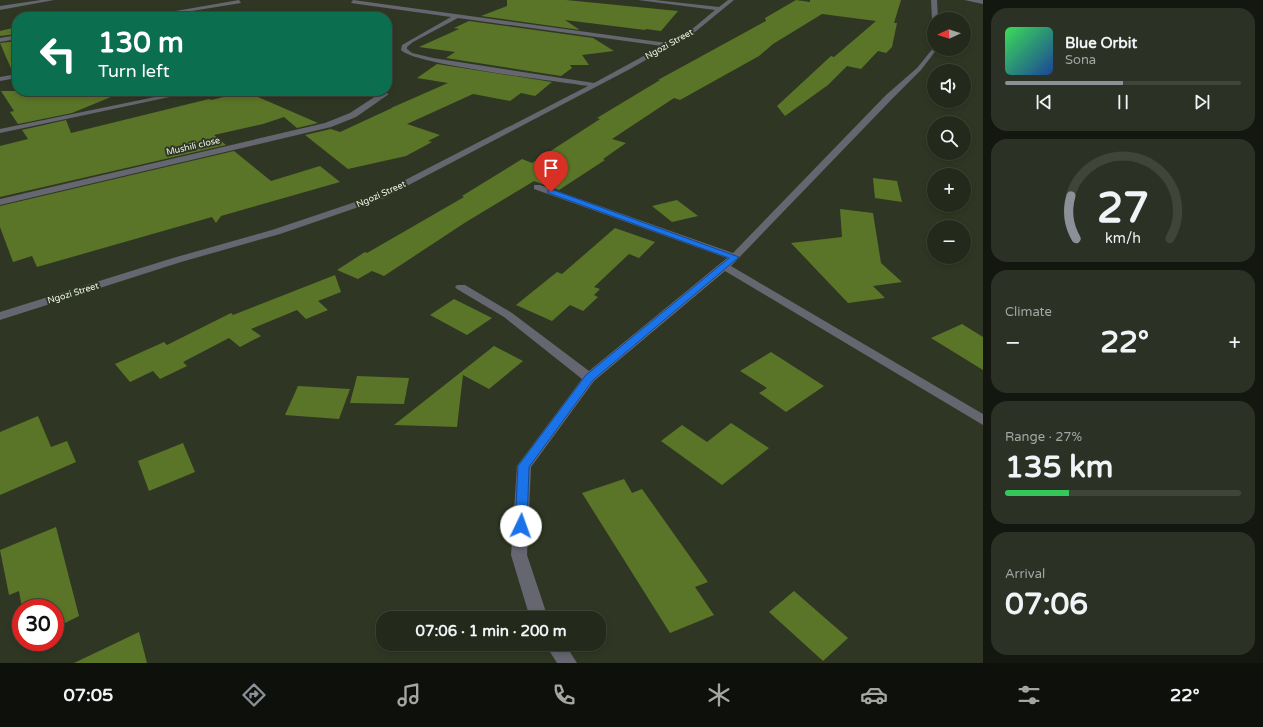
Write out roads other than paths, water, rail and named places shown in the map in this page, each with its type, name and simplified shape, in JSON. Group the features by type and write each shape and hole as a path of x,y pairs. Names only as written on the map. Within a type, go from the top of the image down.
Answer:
{"street":[{"path":"0,8 52,0"},
{"path":"641,0 720,10"},
{"name":"Ngozi Street","path":"0,316 177,260 276,232 379,197 628,68 693,32 731,0"},
{"path":"934,0 935,12"},
{"path":"967,0 983,2"},
{"path":"176,12 239,2"},
{"path":"353,2 668,45"},
{"path":"457,16 411,41 404,46 404,50 410,54 433,60 594,85"},
{"path":"0,40 12,38"},
{"path":"537,611 519,555 524,466 589,378 730,262 889,97 918,69 928,56"},
{"path":"0,79 12,77"},
{"path":"0,131 170,96"},
{"name":"Mushili close","path":"0,202 328,125 353,116 382,96"},
{"path":"537,187 730,262 983,420"},
{"path":"461,287 508,315 589,378"},
{"path":"559,651 568,663"}]}
